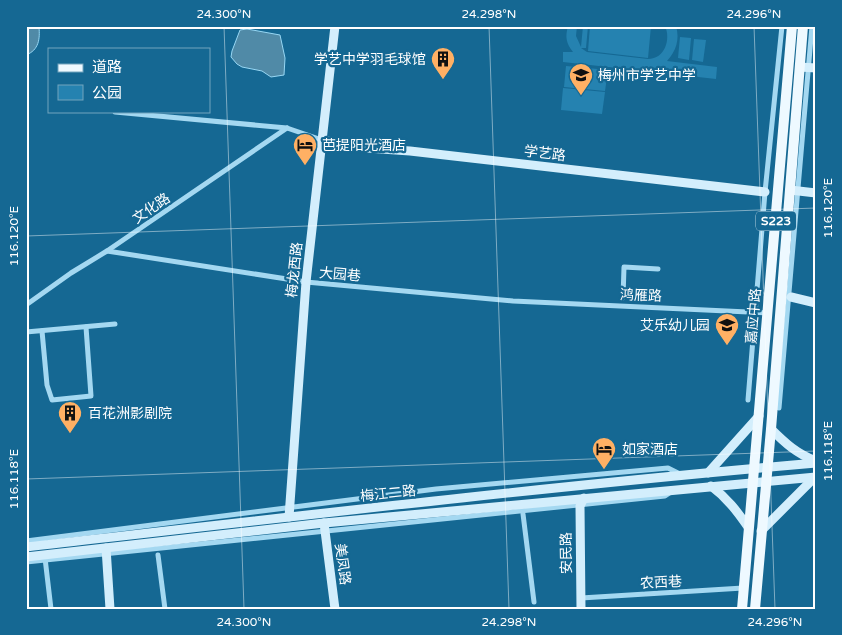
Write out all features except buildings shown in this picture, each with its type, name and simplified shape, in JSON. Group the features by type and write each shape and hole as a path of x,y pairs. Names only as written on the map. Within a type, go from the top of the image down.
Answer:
{"main road":[{"name":"梅龙西路","path":"289,517 306,282 336,26"},
{"name":"嘉应中路","path":"742,609 792,26"},
{"name":"嘉应中路","path":"755,609 794,191 808,68 803,26"},
{"name":"学艺路","path":"322,140 366,148 410,151 764,192"},
{"path":"794,191 816,192"},
{"path":"791,298 816,304"},
{"path":"708,473 758,416"},
{"path":"771,429 802,456 816,462"},
{"name":"梅江二路","path":"26,547 289,517 816,462"},
{"path":"761,531 816,477"},
{"name":"梅江二路","path":"26,557 324,523 582,502 675,489 816,477"},
{"path":"711,486 725,496 738,511 748,527"},
{"name":"安民路","path":"581,609 582,502"},
{"name":"美凤路","path":"324,523 336,609"},
{"path":"106,548 110,609"}],"street":[{"path":"748,400 764,192 782,26"},
{"path":"808,68 812,26"},
{"path":"115,112 287,128 322,140"},
{"name":"文化路","path":"26,305 287,128"},
{"path":"780,408 794,191"},
{"name":"大园巷","path":"107,251 306,282 513,301"},
{"path":"624,298 624,267 658,269"},
{"name":"鸿雁路","path":"513,301 768,313"},
{"path":"26,332 115,324"},
{"path":"42,331 47,385 52,400 91,396 86,327"},
{"path":"26,541 436,489 668,468 683,475"},
{"path":"26,562 582,502"},
{"path":"523,514 534,602"},
{"path":"158,555 165,609"},
{"path":"45,558 50,609"},
{"name":"农西巷","path":"581,598 743,588"}],"green space":[{"path":"568,26 577,26 576,36 581,47 583,26 588,26 586,48 581,48 587,52 648,59 659,56 665,47 667,31 665,26 676,26 678,36 676,45 667,61 717,67 716,79 563,62 563,52 573,52 567,40"},
{"path":"590,26 651,26 648,58 588,51"},
{"path":"680,37 691,38 689,60 678,58"},
{"path":"694,39 706,40 703,62 692,60"},
{"path":"566,66 608,70 605,91 564,87"},
{"path":"563,88 605,92 602,114 561,110"}],"shaded area":[{"path":"26,26 39,27 39,40 34,50 26,55"},
{"path":"247,29 280,35 285,58 284,75 271,77 262,71 242,67 231,57 240,30"}],"place":[{"name":"学艺中学羽毛球馆","path":"443,80"},
{"name":"梅州市学艺中学","path":"581,96"},
{"name":"芭提阳光酒店","path":"305,166"},
{"name":"艾乐幼儿园","path":"727,346"},
{"name":"百花洲影剧院","path":"70,434"},
{"name":"如家酒店","path":"604,470"}]}
